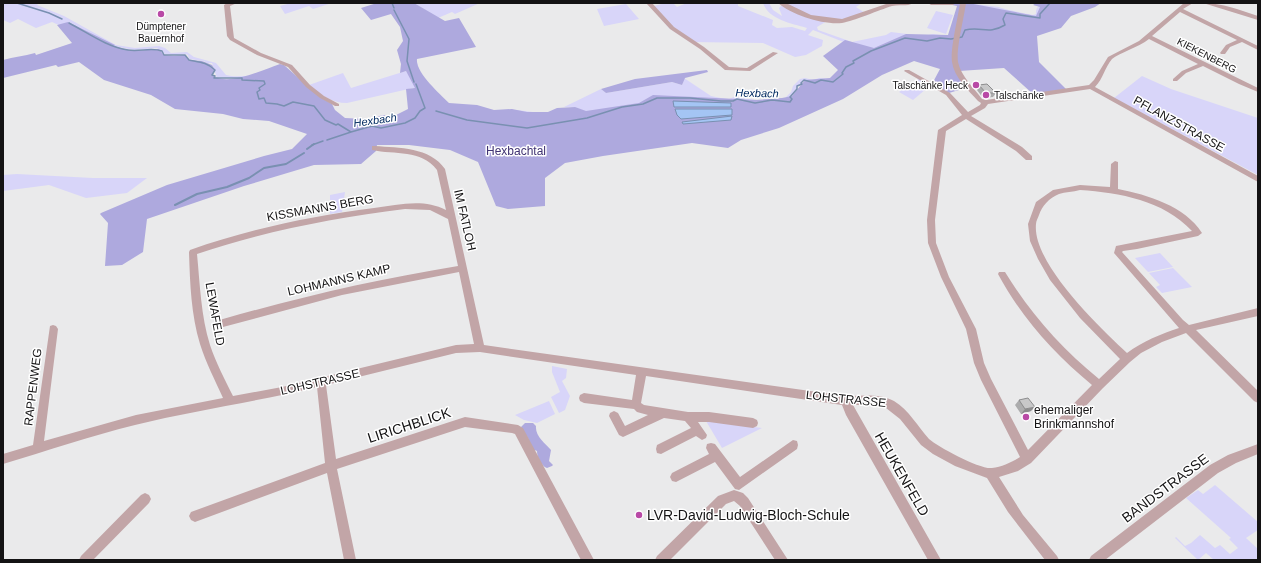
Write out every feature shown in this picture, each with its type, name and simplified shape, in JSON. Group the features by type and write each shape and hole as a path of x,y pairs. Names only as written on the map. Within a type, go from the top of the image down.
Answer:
{"street":[{"path":"649,3 672,28 712,55 727,69 748,70 775,53"},
{"path":"781,3 809,17 842,21 895,4 910,3"},
{"path":"931,3 953,3"},
{"path":"963,3 955,56 958,70 970,89 985,102"},
{"path":"1027,459 986,380 979,363 971,328 945,277 932,243 931,220 941,131 943,128 966,114 983,106 985,102 1091,87 1097,82 1110,58 1141,42 1186,4 1190,3"},
{"path":"1206,3 1258,18"},
{"path":"230,4 230,36 232,39 259,54 290,66 308,86 322,97 337,105"},
{"path":"1180,10 1258,48"},
{"name":"KIEKENBERG","path":"1148,36 1258,90"},
{"path":"1223,53 1228,46 1242,40"},
{"path":"1175,80 1184,72 1203,64"},
{"path":"907,71 944,91 955,100 970,119 1019,149 1030,158"},
{"name":"PFLANZSTRASSE","path":"1091,87 1258,179"},
{"name":"IM FATLOH","path":"375,148 411,152 425,156 438,164 441,168 480,348"},
{"path":"1114,189 1115,164"},
{"path":"1126,359 1094,327 1060,287 1037,249 1032,219 1037,208 1047,197 1053,194 1075,188 1093,187 1114,189 1144,198 1167,208 1192,224 1198,233 1137,246 1123,247 1118,250 1120,256 1180,323 1258,398"},
{"name":"KISSMANNS BERG","path":"193,252 223,241 282,226 358,212 424,207 437,210 452,218"},
{"name":"LEWAFELD","path":"193,252 195,285 204,342 230,401"},
{"name":"LOHMANNS KAMP","path":"223,323 318,296 398,279 463,268"},
{"path":"1002,274 1016,298 1036,325 1074,363 1099,385"},
{"path":"1053,560 1022,524 991,474 1014,467 1027,459 1126,359 1159,339 1187,329 1258,312"},
{"name":"RAPPENWEG","path":"38,448 53,328"},
{"name":"LOHSTRASSE","path":"3,460 38,448 136,420 321,382 456,349 480,348 846,401 875,401 890,403 900,411 935,450 958,463 991,474"},
{"path":"636,405 642,371"},
{"path":"321,382 331,466 350,560"},
{"path":"584,398 636,405 641,409 688,417 709,417 753,423"},
{"name":"HEUKENFELD","path":"846,401 850,412 934,560"},
{"path":"614,416 623,432 663,413"},
{"path":"661,449 700,433 688,417"},
{"name":"LIRICHBLICK","path":"195,516 331,466 465,422 518,430 588,560"},
{"path":"661,560 722,500 737,490 793,444"},
{"name":"BANDSTRASSE","path":"1095,560 1218,466 1237,456 1258,449"},
{"path":"676,477 714,452 737,490 738,496 744,502 782,560"},
{"path":"84,560 145,499"}],"shaded area":[{"path":"3,3 39,3 37,5 64,16 116,45 135,48 159,46 165,48 171,53 187,52 194,57 216,63 226,75 260,76 271,81 270,84 301,97 321,102 329,111 342,120 360,122 361,123 358,128 369,125 404,121 423,106 413,88 347,103 341,103 322,95 309,85 343,73 351,88 406,71 408,74 402,60 402,51 405,38 400,24 384,3 391,3 406,22 409,27 411,37 410,43 414,49 420,72 429,86 448,107 471,106 499,111 517,110 541,113 571,110 576,107 564,107 601,89 606,93 672,82 682,85 684,78 711,96 729,99 734,97 755,100 787,99 786,97 791,92 793,86 800,79 829,79 848,62 850,58 864,50 813,30 808,35 823,40 822,46 806,55 795,57 763,43 690,42 669,28 651,7 665,3 673,3 677,7 687,3 738,3 738,6 773,20 772,25 777,28 792,27 805,31 807,28 775,17 766,9 763,3 769,3 773,10 782,16 779,8 782,5 779,3 862,3 856,7 868,15 849,20 827,21 817,27 818,30 852,42 886,35 891,32 923,36 933,34 949,36 961,34 966,3 999,7 1033,15 1036,14 1036,11 1040,5 1049,4 1041,11 1042,16 1038,17 1016,12 1007,12 1003,17 999,18 1001,20 1002,27 1000,29 988,30 992,37 984,38 980,36 980,29 967,28 961,37 954,39 933,38 927,41 905,38 863,55 861,58 853,61 854,63 846,67 843,74 833,82 822,80 815,83 804,80 791,96 792,99 790,102 772,100 755,102 737,99 732,101 694,98 653,98 639,105 605,111 585,119 527,128 471,121 426,108 416,117 404,123 381,128 372,126 352,133 344,132 344,128 335,125 335,122 321,116 325,112 320,112 314,104 298,109 290,105 280,104 279,102 265,102 265,99 257,92 265,83 263,81 217,78 212,63 189,59 188,55 185,54 165,54 157,48 134,50 87,41 81,37 73,36 67,28 52,22 36,28 18,19 10,23 3,20"},
{"path":"291,3 332,3 313,9 309,6 285,14 280,6"},
{"path":"414,3 480,3 455,14 452,12 438,18"},
{"path":"626,4 639,19 604,26 597,9"},
{"path":"936,11 953,15 946,34 927,28"},
{"path":"1142,76 1171,89 1258,118 1258,175 1114,98"},
{"path":"920,78 932,84 913,100 899,92"},
{"path":"673,101 731,103 731,107 674,107"},
{"path":"675,109 732,109 732,115 681,119 677,115"},
{"path":"732,116 731,120 683,124 682,122"},
{"path":"17,174 93,178 147,178 127,193 86,198 49,185 3,191 3,175"},
{"path":"345,192 342,212 330,214 330,195"},
{"path":"1160,253 1173,267 1148,272 1135,258"},
{"path":"1173,268 1192,287 1162,293 1156,287 1160,285 1149,273"},
{"path":"552,366 567,369 566,378 562,381 570,396 565,410 559,413 551,397 560,392 552,372"},
{"path":"549,401 555,414 537,423 524,420 515,415"},
{"path":"706,421 762,428 722,448"},
{"path":"1215,485 1258,522 1258,530 1246,538 1258,549 1258,560 1214,560 1206,553 1198,560 1175,538 1176,537 1185,546 1200,535 1215,548 1220,545 1230,554 1238,548 1229,539 1231,538 1186,498 1198,490 1203,494"}],"green space":[{"name":"Hexbachtal","path":"377,3 414,3 445,21 459,18 476,47 417,59 417,64 424,76 434,89 449,103 477,105 494,110 512,109 527,112 548,112 557,108 575,107 586,111 639,103 653,95 757,100 782,98 792,96 805,80 830,78 838,70 823,56 845,40 874,48 906,34 948,35 957,6 948,4 968,3 1036,16 1040,7 1033,5 1036,3 1101,3 1095,7 1071,16 1061,28 1037,36 1039,62 1066,89 1033,94 1004,68 959,71 970,89 962,89 949,93 932,84 940,69 914,61 882,75 843,99 779,128 741,140 728,148 692,143 565,163 545,178 545,206 508,209 496,206 478,162 450,150 409,145 377,145 376,151 361,164 314,165 244,186 147,219 143,252 122,265 105,266 108,223 100,214 101,213 167,185 292,149 307,134 269,121 243,119 223,114 175,109 151,95 104,80 79,62 58,67 56,65 3,78 3,60 35,53 36,55 72,43 57,25 68,22 115,45 113,46 133,51 159,49 164,55 185,55 189,60 202,61 212,65 215,70 212,75 219,78 236,78 280,64 284,65 320,97 332,104 335,110 345,118 366,119 384,115 390,118 408,109 406,89 415,88 406,71 400,73 401,64 397,50 403,41 400,27 391,14 371,20 361,8"},
{"path":"707,70 708,72 685,78 682,85 672,82 606,93 601,89 635,79"},
{"path":"525,423 533,423 536,426 537,433 551,450 549,461 553,465 552,466 547,468 543,465 537,451 532,449 528,438 521,427"}],"building":[{"path":"987,84 996,93 986,93 979,85"},
{"path":"1028,398 1035,407 1025,409 1019,400"}],"waterway":[{"name":"Hexbach","path":"17,3 49,13 62,19"},
{"name":"Hexbach","path":"392,3 394,8"},
{"name":"Hexbach","path":"436,111 467,120 527,128 587,118 622,107 643,104 657,98 690,98 721,101 733,101 737,99 755,103 772,100 790,102 792,99 790,97 797,89 797,86 802,84 801,83 804,80 815,83 821,80 833,82 843,74 842,73 846,67 854,63 853,61 871,51 905,38 927,41 940,38 951,39 962,37 965,30 989,30 1005,25 1003,19 1006,13 1040,18 1040,14 1050,3"},
{"name":"Hexbach","path":"394,10 409,39 407,61 414,82"},
{"name":"Hexbach","path":"69,23 105,43 120,48 132,50 154,49 162,51 164,55 185,55 189,60 203,63 212,67 215,70 212,75 215,76 214,78 242,78 242,80 264,81 265,84 259,88 260,90 257,92 259,99 264,98 266,103 284,106 293,102 314,106 325,120 336,125 338,124 351,132"},
{"name":"Hexbach","path":"351,132 372,126 381,128 405,123 415,118 420,111 425,108 416,84"},
{"path":"327,140 351,132"},
{"path":"313,145 323,141"},
{"path":"307,149 313,145"},
{"path":"175,205 197,194 227,187 249,178 264,168 286,164 304,153"}],"place":[{"name":"Dümptener Bauernhof","path":"161,14"},
{"name":"Talschänke Heck","path":"976,85"},
{"name":"Talschänke","path":"986,95"},
{"name":"ehemaliger Brinkmannshof","path":"1026,417"},
{"name":"LVR-David-Ludwig-Bloch-Schule","path":"639,515"}]}
